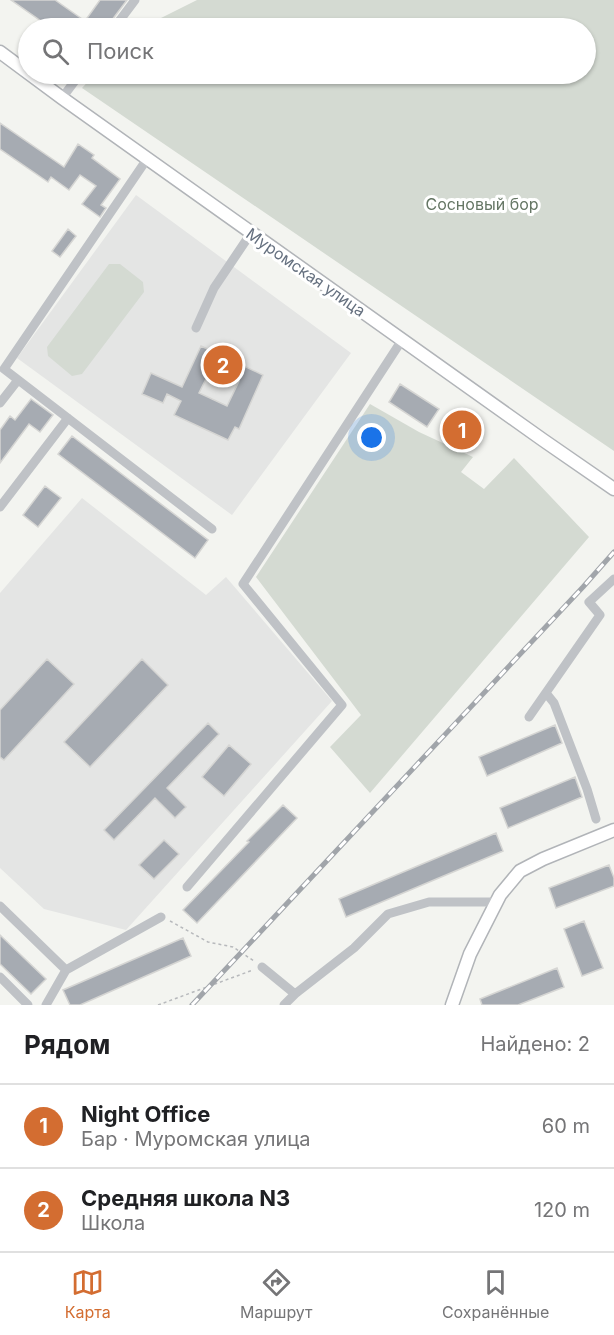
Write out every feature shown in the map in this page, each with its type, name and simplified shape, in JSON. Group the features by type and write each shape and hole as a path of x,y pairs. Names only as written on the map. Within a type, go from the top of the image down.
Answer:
{"main road":[{"name":"Муромская улица","path":"0,52 18,65"},
{"name":"Муромская улица","path":"43,84 614,489"},
{"path":"452,1005 470,954 500,895 520,871 543,859 614,830"}],"street":[{"path":"122,18 135,0"},
{"path":"62,98 72,84"},
{"path":"147,159 2,370 212,528"},
{"path":"196,328 214,288 251,233"},
{"path":"187,887 342,705 243,584 402,340"},
{"path":"0,403 18,380"},
{"path":"0,507 68,418"},
{"path":"529,717 600,615 589,602 614,579"},
{"path":"546,693 554,703 588,789 596,819"},
{"path":"284,1005 354,948 388,914 429,902 497,902"},
{"path":"0,906 66,970"},
{"path":"46,1005 66,970 161,917"},
{"path":"262,967 295,994"},
{"path":"0,977 28,1005"}],"path":[{"path":"161,917 208,942 233,947 262,967"},
{"path":"158,1005 262,967"}],"shaded area":[{"path":"136,195 351,353 232,515 17,358"},
{"path":"82,498 206,595 226,577 332,701 126,930 44,909 0,868 0,593"}],"green space":[{"name":"Сосновый бор","path":"197,0 614,0 614,451 82,88 86,84 596,84 596,18 161,18"},
{"path":"109,264 120,264 143,282 144,292 82,374 72,376 48,356 47,347"},
{"path":"370,404 419,432 473,457 461,472 484,489 514,458 589,537 370,793 330,747 361,715 256,577"}],"building":[{"path":"11,0 55,0 81,18 37,18"},
{"path":"100,0 127,0 114,18 87,18"},
{"path":"0,123 64,167 78,144 120,179 101,205 106,208 100,217 82,204 96,186 80,175 69,190 51,177 48,182 0,149"},
{"path":"68,229 76,236 60,257 52,251"},
{"path":"201,346 263,375 239,429 235,427 228,440 174,415 181,401 167,394 163,403 142,394 151,373 182,387","holes":["212,367 239,381 227,406 199,393"]},
{"path":"400,384 439,409 427,427 389,402"},
{"path":"31,399 53,415 40,432 29,424 0,463 0,430 10,416 15,420"},
{"path":"72,436 208,540 195,558 58,454"},
{"path":"45,486 61,498 38,527 23,515"},
{"path":"47,659 74,684 4,760 0,757 0,710"},
{"path":"142,659 168,685 90,767 64,742"},
{"path":"208,723 219,734 167,788 186,807 175,818 155,798 114,840 104,830"},
{"path":"555,725 562,743 487,776 479,757"},
{"path":"229,745 251,764 224,796 202,777"},
{"path":"575,777 582,797 508,828 500,808"},
{"path":"283,805 297,818 197,923 183,910"},
{"path":"496,833 503,851 346,917 339,899"},
{"path":"164,840 179,854 154,879 139,865"},
{"path":"609,865 614,878 614,886 556,908 549,888"},
{"path":"584,921 603,968 582,976 564,929"},
{"path":"0,935 46,979 31,994 0,964"},
{"path":"183,938 191,956 80,1005 70,1005 63,990"},
{"path":"557,968 564,987 518,1005 482,1005 480,999"}],"railway":[{"path":"192,1005 614,552"}],"place":[{"name":"Средняя школа N3","path":"223,365"},
{"name":"Night Office","path":"462,430"}]}
